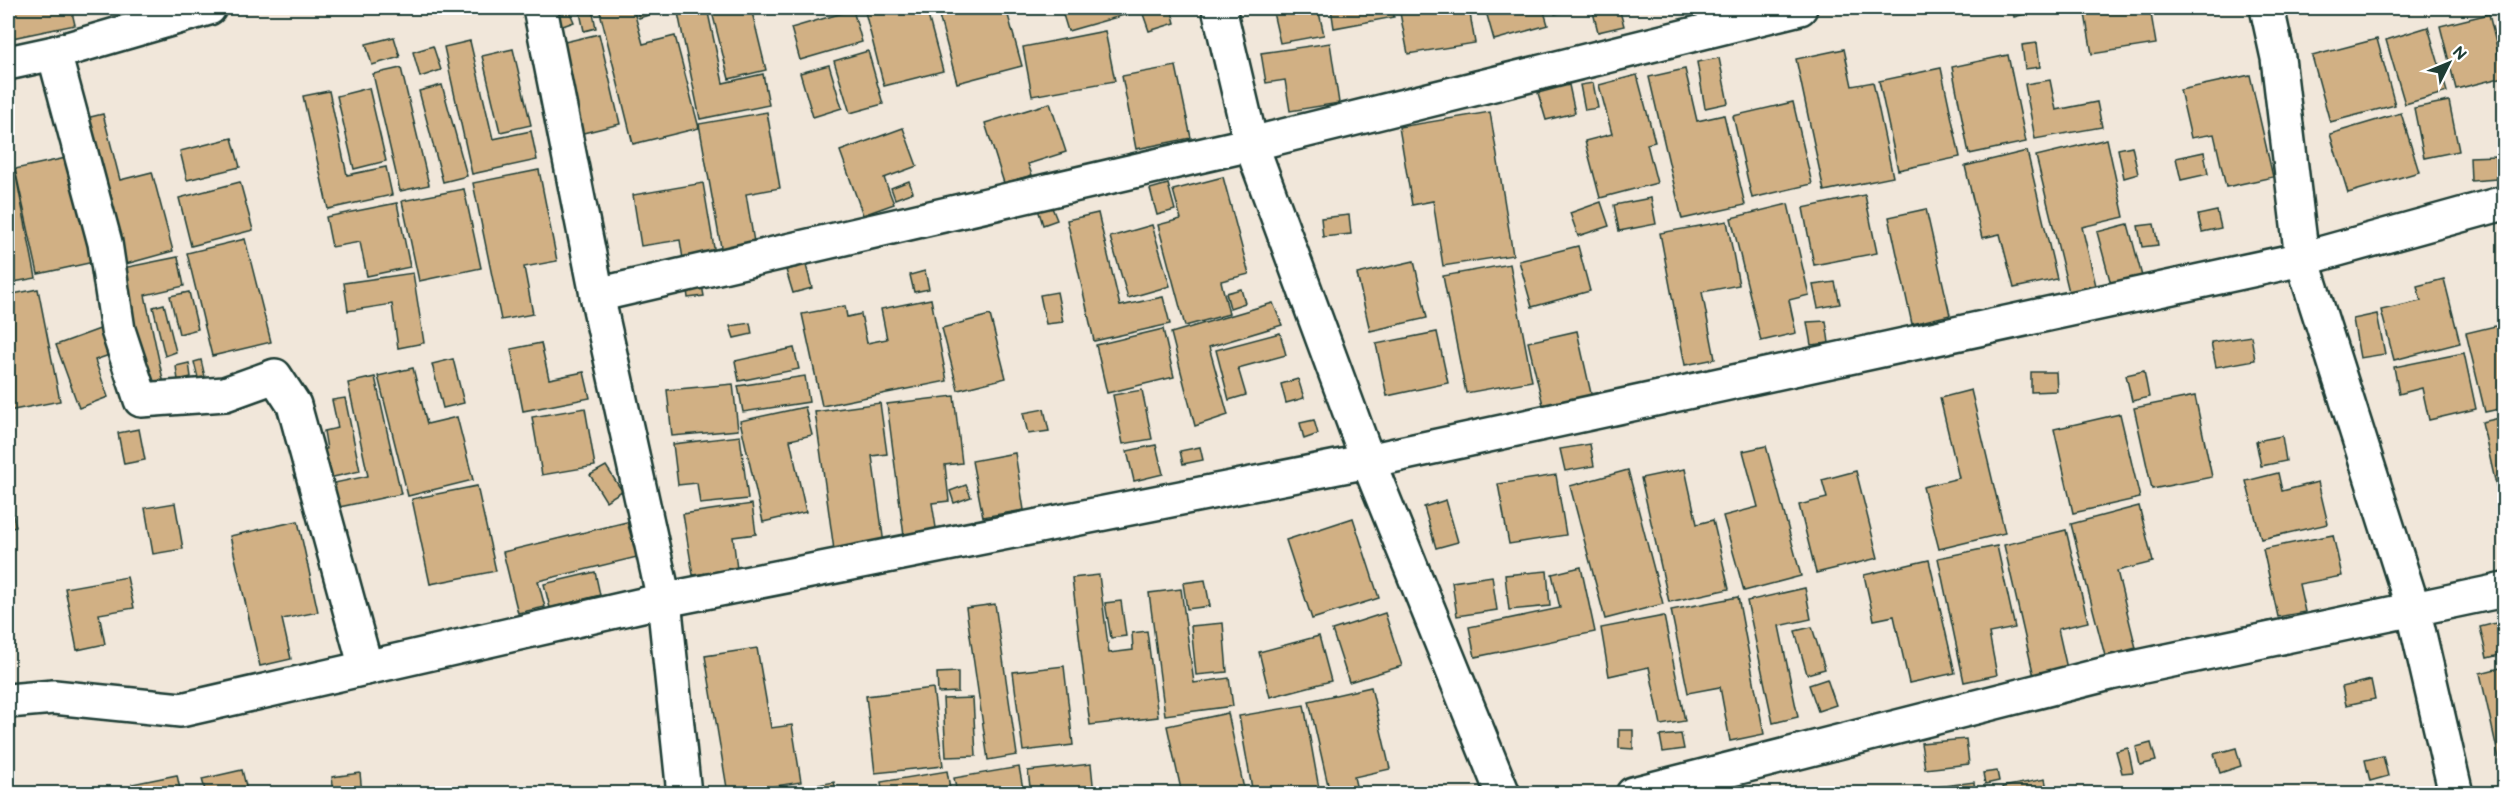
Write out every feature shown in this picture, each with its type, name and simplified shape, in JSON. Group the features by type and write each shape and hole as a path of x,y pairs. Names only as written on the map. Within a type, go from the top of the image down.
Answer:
{"street":[{"path":"8,63 54,53 209,8"},
{"path":"540,8 597,295 664,600 684,794"},
{"path":"1219,8 1251,144 1368,460 1503,794"},
{"path":"597,295 1251,144 1800,8"},
{"path":"2267,8 2278,58 2302,259 2413,608 2456,794"},
{"path":"54,53 105,243 118,330 141,400 225,393 275,376 294,405 366,668"},
{"path":"8,701 54,697 181,710 664,600 1368,460 2302,259 2505,202"},
{"path":"1633,794 2110,673 2505,590"}],"building":[{"path":"8,8 71,8 75,25 12,38"},
{"path":"550,8 568,8 574,22 557,28"},
{"path":"579,8 592,8 596,28 584,31"},
{"path":"599,8 633,8 643,44 675,36 699,128 633,144"},
{"path":"636,8 660,8 661,11 639,18"},
{"path":"677,8 707,8 723,83 763,74 769,105 700,119"},
{"path":"711,8 751,8 766,70 729,79"},
{"path":"864,8 926,8 943,71 884,86"},
{"path":"937,8 1006,8 1022,66 957,83"},
{"path":"1061,8 1134,8 1135,12 1068,31"},
{"path":"1171,8 1175,23 1149,31 1143,14"},
{"path":"1272,8 1318,8 1324,35 1280,43"},
{"path":"1331,8 1392,8 1394,17 1334,28"},
{"path":"1399,8 1469,8 1475,43 1408,54"},
{"path":"1485,8 1543,8 1548,25 1494,40"},
{"path":"1553,8 1581,8 1555,14"},
{"path":"1592,8 1619,8 1624,26 1598,32"},
{"path":"2012,8 2027,8 2028,13 2014,17"},
{"path":"2084,8 2150,8 2156,44 2092,54"},
{"path":"853,10 862,42 800,60 791,28"},
{"path":"2489,14 2504,77 2456,89 2440,26"},
{"path":"2428,27 2447,92 2405,104 2386,40"},
{"path":"1105,31 1115,81 1032,96 1023,47"},
{"path":"599,34 620,124 579,134 556,44"},
{"path":"394,37 400,57 372,65 366,44"},
{"path":"2377,39 2395,105 2330,122 2312,56"},
{"path":"470,41 493,139 531,131 537,160 472,174 444,47"},
{"path":"1330,43 1339,103 1290,111 1285,80 1266,83 1261,53"},
{"path":"2037,43 2040,67 2025,69 2022,45"},
{"path":"433,46 441,70 420,77 413,52"},
{"path":"513,49 531,125 500,132 482,56"},
{"path":"1844,49 1852,86 1873,82 1893,177 1824,191 1796,59"},
{"path":"868,51 883,104 850,113 834,61"},
{"path":"2008,55 2026,142 1969,154 1952,67"},
{"path":"1719,58 1728,103 1705,108 1697,62"},
{"path":"829,65 842,108 813,117 800,73"},
{"path":"1176,66 1191,138 1136,149 1122,76"},
{"path":"401,68 429,185 400,191 373,74"},
{"path":"1941,68 1960,157 1898,170 1879,81"},
{"path":"1685,69 1697,121 1724,115 1745,205 1682,219 1649,77"},
{"path":"1637,75 1655,142 1647,144 1657,183 1600,198 1585,141 1612,134 1599,85"},
{"path":"2250,75 2273,177 2226,187 2214,134 2191,138 2180,90"},
{"path":"2050,80 2056,110 2097,102 2102,127 2035,139 2025,84"},
{"path":"1593,83 1598,108 1585,110 1580,85"},
{"path":"442,85 467,176 443,182 419,91"},
{"path":"1569,85 1575,113 1546,120 1538,93"},
{"path":"369,88 386,161 354,169 337,96"},
{"path":"329,91 347,175 386,167 392,195 328,209 303,96"},
{"path":"2449,101 2459,151 2424,158 2414,108"},
{"path":"1793,102 1812,184 1752,198 1733,116"},
{"path":"1050,103 1066,152 1028,164 1032,175 1004,183 985,123"},
{"path":"767,112 780,188 746,194 755,248 722,253 699,124"},
{"path":"1490,112 1513,255 1443,266 1433,201 1412,205 1399,127"},
{"path":"2401,113 2419,172 2348,193 2330,134"},
{"path":"103,114 120,180 152,172 173,251 115,267 78,120"},
{"path":"903,128 917,166 884,178 894,204 863,215 840,151"},
{"path":"232,138 240,167 187,180 180,151"},
{"path":"2107,139 2124,217 2082,227 2098,294 2071,300 2036,156"},
{"path":"2132,146 2138,174 2124,178 2118,149"},
{"path":"2027,151 2057,279 2014,288 2000,234 1982,238 1965,166"},
{"path":"2204,152 2208,174 2181,180 2176,158"},
{"path":"80,155 103,260 38,274 15,169"},
{"path":"2496,156 2497,179 2471,181 2470,157"},
{"path":"539,170 557,261 524,267 533,314 501,320 473,183"},
{"path":"16,176 36,278 8,283 8,178"},
{"path":"1223,177 1249,274 1221,281 1229,314 1185,326 1158,225 1181,219 1173,190"},
{"path":"909,181 913,192 895,199 891,188"},
{"path":"240,182 253,230 191,246 179,198"},
{"path":"703,183 715,254 683,259 680,240 641,246 633,195"},
{"path":"1168,184 1175,210 1157,215 1150,189"},
{"path":"464,189 481,268 419,281 402,201"},
{"path":"1865,195 1877,253 1814,265 1803,208"},
{"path":"1651,198 1656,224 1619,231 1614,205"},
{"path":"1601,202 1609,226 1578,236 1570,213"},
{"path":"397,203 410,267 367,276 360,242 332,247 326,217"},
{"path":"1788,204 1809,295 1789,300 1796,333 1761,341 1731,218"},
{"path":"1051,205 1057,220 1043,225 1038,209"},
{"path":"1926,209 1950,315 1912,324 1889,217"},
{"path":"2217,211 2221,228 2202,232 2198,215"},
{"path":"1098,213 1120,306 1163,297 1170,324 1094,341 1067,220"},
{"path":"1349,215 1351,234 1323,237 1321,218"},
{"path":"1727,221 1739,285 1702,292 1715,359 1685,365 1660,233"},
{"path":"2128,224 2143,280 2112,288 2097,232"},
{"path":"2154,224 2158,245 2142,247 2138,226"},
{"path":"1152,225 1170,286 1128,298 1110,237"},
{"path":"245,239 271,342 212,356 187,253"},
{"path":"1578,246 1590,291 1532,307 1519,261"},
{"path":"178,257 184,286 145,295 165,389 140,394 113,270"},
{"path":"1414,261 1427,318 1370,331 1357,274"},
{"path":"1510,264 1532,381 1466,393 1443,276"},
{"path":"806,265 812,288 793,293 786,270"},
{"path":"925,271 929,289 914,292 910,275"},
{"path":"413,273 424,343 398,348 392,304 348,311 344,283"},
{"path":"2444,279 2460,343 2394,360 2381,310 2421,301 2417,286"},
{"path":"701,280 704,296 688,298 686,282"},
{"path":"1835,282 1840,304 1818,308 1813,285"},
{"path":"38,289 60,401 8,411 8,295"},
{"path":"1241,289 1245,303 1230,308 1226,293"},
{"path":"189,292 198,329 179,334 170,296"},
{"path":"1057,292 1063,322 1046,324 1040,295"},
{"path":"2504,298 2504,324 2498,299"},
{"path":"931,299 947,381 822,406 802,314 845,306 847,317 861,314 867,343 887,339 881,309"},
{"path":"1273,303 1282,325 1209,347 1228,415 1195,426 1171,333"},
{"path":"164,304 176,352 165,356 153,307"},
{"path":"2377,314 2385,354 2360,358 2353,319"},
{"path":"990,315 1006,378 958,390 942,328"},
{"path":"1826,321 1829,343 1811,345 1807,322"},
{"path":"750,323 752,334 734,338 730,326"},
{"path":"2504,324 2504,408 2485,412 2466,333"},
{"path":"108,326 118,352 95,360 108,397 79,408 56,345"},
{"path":"1163,329 1174,377 1107,393 1096,345"},
{"path":"1577,331 1592,398 1544,409 1528,342"},
{"path":"1437,332 1448,383 1387,396 1376,344"},
{"path":"1280,333 1286,355 1238,368 1246,395 1229,400 1216,350"},
{"path":"2251,336 2255,360 2216,367 2211,342"},
{"path":"541,343 549,379 584,372 590,398 523,411 511,349"},
{"path":"794,348 799,369 739,381 735,361"},
{"path":"2464,353 2476,409 2429,420 2422,388 2399,394 2394,367"},
{"path":"453,359 464,403 443,408 432,364"},
{"path":"201,360 205,377 198,378 194,362"},
{"path":"189,363 191,377 178,380 176,366"},
{"path":"413,368 427,424 457,417 473,480 408,496 378,376"},
{"path":"2144,371 2149,397 2132,401 2126,375"},
{"path":"2031,372 2056,372 2057,391 2031,392"},
{"path":"805,376 809,402 743,412 738,386"},
{"path":"375,377 401,494 330,509 325,485 368,476 348,383"},
{"path":"1298,379 1304,398 1286,403 1281,384"},
{"path":"733,384 738,430 672,436 667,390"},
{"path":"1142,390 1152,439 1123,444 1113,395"},
{"path":"1971,390 2005,533 1939,549 1923,487 1959,478 1940,398"},
{"path":"954,396 962,463 945,465 949,501 932,503 938,540 905,544 887,404"},
{"path":"2195,396 2212,477 2152,489 2134,408"},
{"path":"345,398 360,471 320,480 315,451 327,449 324,431 338,428 332,400"},
{"path":"880,403 887,454 872,456 884,544 834,550 815,412"},
{"path":"805,407 812,435 790,440 806,512 763,522 740,421"},
{"path":"585,408 595,466 542,475 532,417"},
{"path":"1044,409 1049,431 1028,434 1023,413"},
{"path":"2120,414 2140,498 2073,513 2054,429"},
{"path":"2504,417 2504,511 2502,512 2482,422"},
{"path":"1314,420 1318,434 1304,439 1300,423"},
{"path":"139,429 145,460 124,464 118,433"},
{"path":"740,436 748,499 700,504 697,483 678,485 673,444"},
{"path":"2282,436 2286,461 2261,466 2256,441"},
{"path":"1590,444 1594,466 1565,471 1560,449"},
{"path":"1156,445 1163,474 1134,481 1127,451"},
{"path":"1766,446 1801,576 1744,591 1723,516 1758,507 1743,451"},
{"path":"1200,447 1203,460 1183,464 1180,451"},
{"path":"1015,453 1024,510 983,517 972,461"},
{"path":"606,466 622,491 606,501 590,475"},
{"path":"1685,469 1697,524 1713,520 1729,589 1669,602 1641,478"},
{"path":"1628,470 1663,604 1605,619 1570,486"},
{"path":"1856,471 1878,558 1816,573 1799,505 1827,498 1822,480"},
{"path":"2278,473 2282,491 2318,482 2328,524 2261,539 2246,481"},
{"path":"1556,475 1566,535 1509,544 1498,484"},
{"path":"966,485 971,497 954,503 950,491"},
{"path":"477,486 496,571 430,584 412,499"},
{"path":"8,496 16,527 8,529"},
{"path":"1446,500 1458,542 1436,548 1424,507"},
{"path":"175,503 183,549 153,554 145,508"},
{"path":"752,504 756,534 733,537 737,569 693,575 683,514"},
{"path":"2139,506 2153,562 2117,571 2136,648 2105,656 2071,524"},
{"path":"1353,518 1379,598 1312,619 1286,540"},
{"path":"298,521 318,612 282,619 291,659 260,666 230,536"},
{"path":"627,522 637,557 538,581 545,607 518,613 503,552"},
{"path":"2066,530 2088,622 2058,629 2068,673 2035,681 2004,545"},
{"path":"2333,535 2342,576 2299,584 2305,612 2278,617 2263,549"},
{"path":"1997,546 2015,628 1989,633 1997,675 1964,682 1938,558"},
{"path":"1929,560 1955,673 1909,683 1894,616 1874,620 1864,575"},
{"path":"1581,567 1595,632 1475,657 1469,627 1560,608 1552,574"},
{"path":"1547,571 1550,606 1509,610 1505,575"},
{"path":"595,572 600,595 550,608 544,584"},
{"path":"1099,575 1109,653 1133,650 1132,633 1147,631 1158,717 1090,725 1072,578"},
{"path":"1492,576 1497,610 1457,616 1452,582"},
{"path":"127,577 134,608 99,614 105,644 77,650 65,588"},
{"path":"1205,580 1210,606 1187,609 1183,583"},
{"path":"1805,588 1811,619 1779,626 1798,717 1773,723 1747,601"},
{"path":"1181,589 1194,683 1229,678 1233,706 1165,715 1149,593"},
{"path":"1738,597 1764,734 1730,741 1720,687 1688,693 1671,610"},
{"path":"1121,601 1126,636 1111,638 1105,603"},
{"path":"995,604 1017,755 988,760 966,608"},
{"path":"1385,613 1402,666 1349,682 1332,630"},
{"path":"1664,616 1685,721 1661,725 1649,667 1609,676 1601,628"},
{"path":"2504,621 2504,654 2487,658 2480,627"},
{"path":"1223,623 1227,672 1196,675 1191,626"},
{"path":"1812,627 1825,669 1807,674 1795,631"},
{"path":"1319,636 1331,681 1270,697 1259,652"},
{"path":"757,648 771,728 792,725 801,782 728,794 705,656"},
{"path":"1064,666 1073,745 1023,751 1013,672"},
{"path":"2504,667 2504,781 2480,673"},
{"path":"958,672 958,692 938,693 937,673"},
{"path":"1827,679 1836,705 1818,711 1809,685"},
{"path":"2371,680 2375,699 2346,705 2342,687"},
{"path":"1371,687 1390,769 1354,777 1358,794 1330,794 1309,701"},
{"path":"933,688 943,766 875,773 866,696"},
{"path":"973,698 976,756 946,757 943,699"},
{"path":"1304,705 1320,794 1253,794 1239,716"},
{"path":"1228,713 1245,794 1182,794 1167,726"},
{"path":"1619,730 1633,730 1633,749 1619,748"},
{"path":"1681,734 1684,749 1663,752 1660,736"},
{"path":"1966,739 1969,764 1925,769 1921,743"},
{"path":"2151,743 2156,761 2140,765 2136,747"},
{"path":"2128,748 2133,772 2122,773 2116,751"},
{"path":"2236,748 2241,766 2220,773 2214,754"},
{"path":"2383,756 2388,776 2370,781 2365,760"},
{"path":"1091,764 1094,794 1031,794 1028,771"},
{"path":"1019,767 1024,794 957,794 954,778"},
{"path":"242,770 248,794 206,794 202,779"},
{"path":"947,771 951,794 883,794 881,782"},
{"path":"1997,771 1999,781 1985,784 1983,773"},
{"path":"360,773 362,794 334,794 332,777"},
{"path":"177,775 181,794 134,794 132,784"},
{"path":"2045,779 2048,794 2004,794 2002,787"},
{"path":"834,782 837,794 814,794 813,786"},
{"path":"1974,782 1975,794 1929,794 1929,788"},
{"path":"2504,785 2504,794 2485,794 2484,790"}]}
